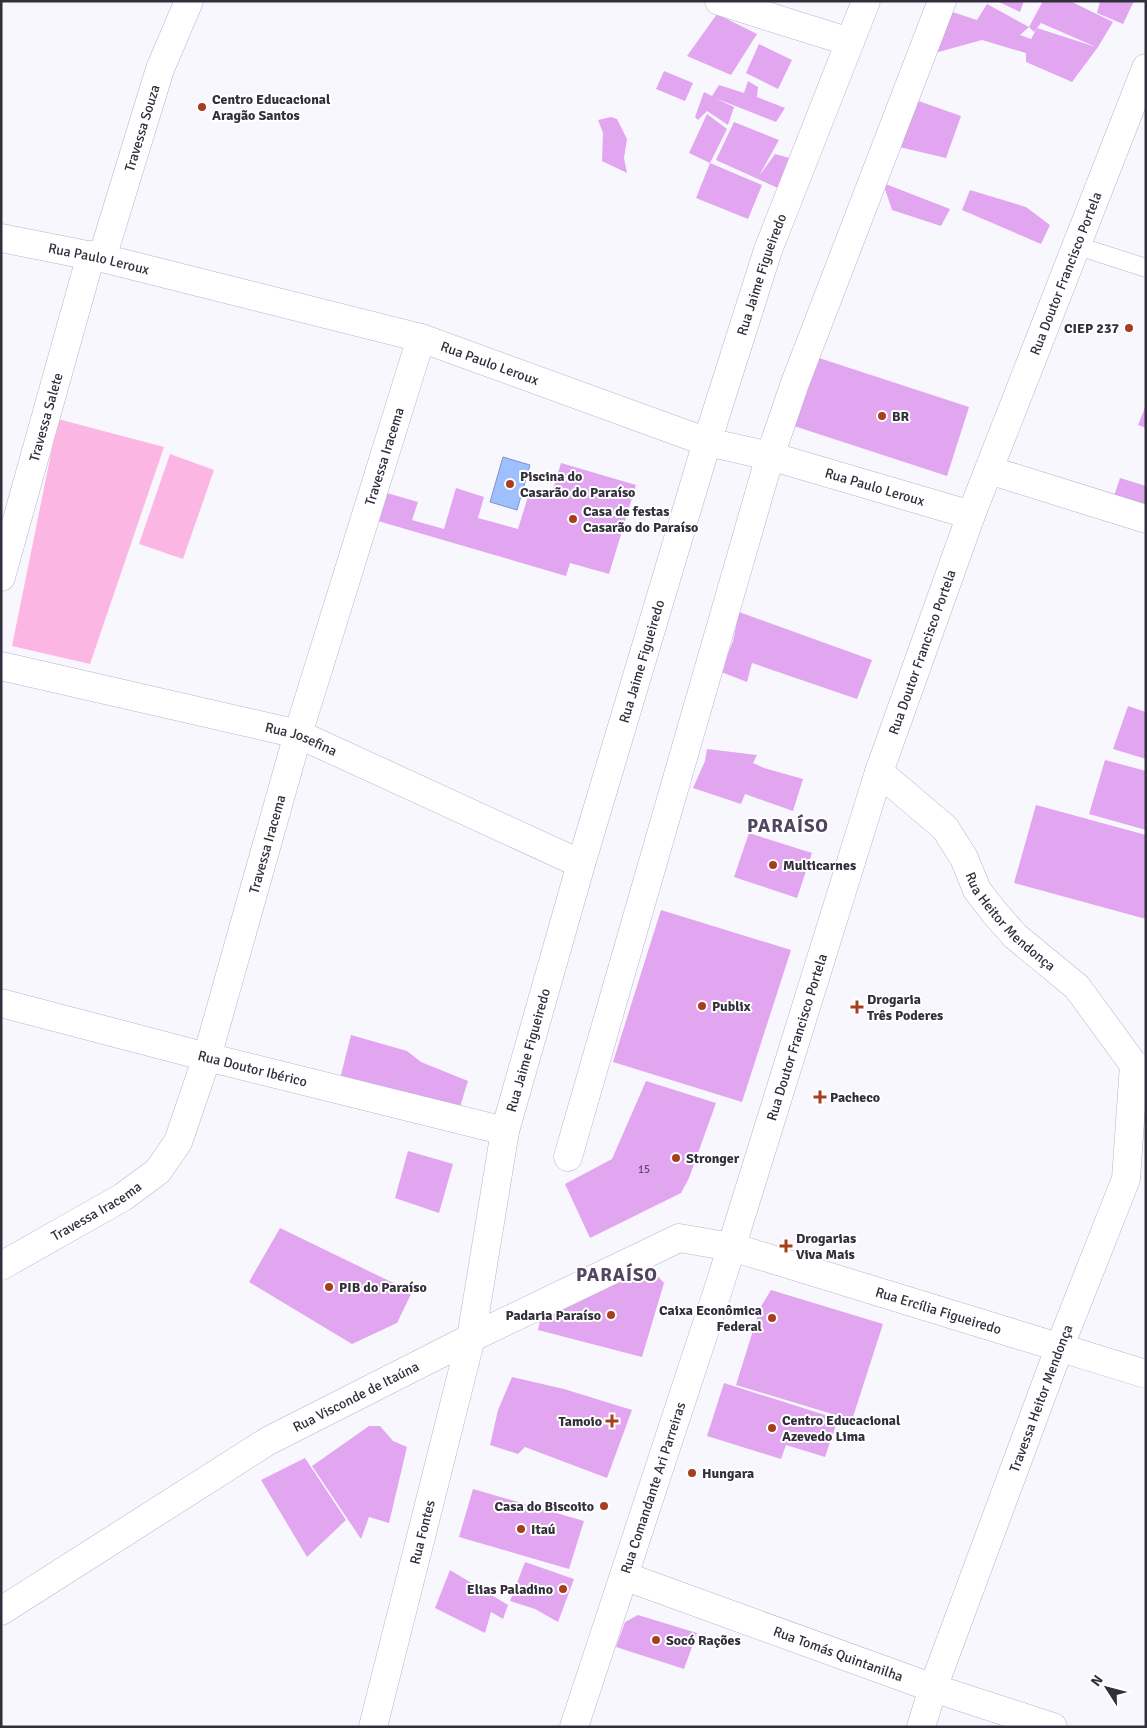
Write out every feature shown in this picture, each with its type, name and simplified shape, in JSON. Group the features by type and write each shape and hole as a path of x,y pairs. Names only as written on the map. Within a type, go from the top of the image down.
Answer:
{"street":[{"name":"Travessa Souza","path":"96,257 160,69 190,1"},
{"path":"719,1 850,42"},
{"name":"Rua Jaime Figueiredo","path":"471,1338 505,1131 581,864 768,250 866,1"},
{"path":"568,1157 770,456 795,383 942,1"},
{"name":"Rua Doutor Francisco Portela","path":"732,1247 879,772 971,515 1078,246 1146,68"},
{"name":"Rua Paulo Leroux","path":"1,238 96,257 421,338 708,442 770,456 971,515"},
{"name":"Travessa Salete","path":"1,577 96,257"},
{"name":"Travessa Iracema","path":"1,1266 122,1197 158,1171 178,1142 207,1057 298,734 421,338"},
{"path":"989,470 1146,518"},
{"name":"Rua Josefina","path":"1,666 298,734 581,864"},
{"name":"Rua Heitor Mendonça","path":"879,772 944,828 964,858 977,890 994,912 1014,936 1077,988 1140,1067"},
{"name":"Rua Doutor Ibérico","path":"1,1003 207,1057 505,1131"},
{"name":"Travessa Heitor Mendonça","path":"921,1727 933,1688 1060,1346 1126,1179 1140,1067"},
{"name":"Rua Visconde de Itaúna","path":"1,1611 268,1441 471,1338 679,1238 732,1247"},
{"name":"Rua Ercília Figueiredo","path":"732,1247 1060,1346 1146,1374"},
{"name":"Rua Comandante Ari Parreiras","path":"574,1727 732,1247"},
{"name":"Rua Fontes","path":"373,1727 471,1338"},
{"name":"Rua Tomás Quintanilha","path":"624,1576 933,1688 1053,1727"}],"lane":[{"path":"1078,246 1146,268"}],"shaded area":[{"path":"58,419 164,447 90,664 12,646"},
{"path":"170,454 214,470 183,559 139,544"}],"water":[{"name":"Piscina do Casarão do Paraíso","path":"503,457 530,465 517,510 490,502"}],"building":[{"path":"997,1 1024,1 1020,12"},
{"path":"1043,1 1070,1 1113,22 1098,47 1072,82 1026,62 1026,53 982,40 931,54 946,10 977,20 987,4 1029,27","holes":["1041,23 1096,47 1037,28","1029,27 1034,32 1037,28 1031,39 1020,35"]},
{"path":"1100,1 1134,1 1123,24 1097,13"},
{"path":"717,14 757,34 731,75 687,56"},
{"path":"759,44 792,60 778,89 746,73"},
{"path":"664,71 693,83 685,101 656,89"},
{"path":"748,81 758,87 757,97 785,108 776,122 715,98 734,107 728,125 707,111 698,120 695,117 704,92 712,96 719,85 744,93"},
{"path":"913,99 961,116 946,158 895,146"},
{"path":"707,114 727,129 710,163 689,153"},
{"path":"611,117 617,119 627,139 624,158 627,173 602,161 603,133 598,120"},
{"path":"734,122 779,140 759,176 775,154 793,159 780,189 716,160"},
{"path":"710,163 762,185 748,219 696,198"},
{"path":"883,183 950,209 941,226 892,210"},
{"path":"970,190 1026,207 1050,225 1041,244 962,210"},
{"name":"BR","path":"816,357 969,407 947,476 794,426"},
{"path":"1146,405 1146,428 1138,425"},
{"name":"Casa de festas Casarão do Paraíso","path":"561,463 636,485 609,574 570,563 566,576 378,521 387,493 418,502 412,520 444,529 456,488 484,497 478,518 518,529 530,490 551,496"},
{"path":"1120,478 1146,486 1146,505 1112,502"},
{"path":"739,612 872,660 857,699 752,663 747,682 721,672 733,641"},
{"path":"1128,706 1146,712 1146,759 1113,749"},
{"path":"707,749 757,755 753,763 803,779 793,811 745,794 741,804 693,788 705,761"},
{"path":"1105,760 1146,771 1146,830 1089,814"},
{"path":"1036,805 1146,835 1146,919 1014,883"},
{"name":"Multicarnes","path":"749,833 812,853 797,898 734,877"},
{"name":"Publix","path":"661,910 791,950 742,1102 613,1062"},
{"path":"351,1035 407,1051 421,1062 468,1081 459,1110 340,1079"},
{"path":"646,1081 716,1103 689,1178 681,1193 590,1238 565,1184 612,1159"},
{"path":"408,1151 453,1164 439,1213 395,1198"},
{"name":"PIB do Paraíso","path":"280,1228 412,1292 397,1323 352,1344 249,1282"},
{"path":"645,1270 652,1270 664,1283 642,1357 538,1330 541,1316"},
{"path":"771,1290 883,1324 852,1420 736,1385 760,1308"},
{"path":"512,1377 564,1389 632,1410 607,1478 525,1447 518,1454 490,1445 498,1410"},
{"name":"Centro Educacional Azevedo Lima","path":"724,1383 838,1419 825,1457 786,1445 781,1459 707,1436"},
{"path":"369,1426 380,1426 393,1441 407,1447 389,1523 369,1517 361,1539 312,1466"},
{"path":"305,1458 346,1520 307,1557 261,1480"},
{"name":"Itaú","path":"473,1489 584,1521 569,1569 459,1537"},
{"path":"525,1562 574,1579 558,1622 535,1609 510,1601"},
{"path":"450,1570 508,1605 503,1619 491,1612 485,1633 435,1608"},
{"name":"Socó Rações","path":"638,1615 697,1633 684,1669 616,1647 625,1622"}],"place":[{"name":"Centro Educacional Aragão Santos","path":"202,107"},
{"name":"CIEP 237","path":"1129,328"},
{"name":"BR","path":"882,416"},
{"name":"Piscina do Casarão do Paraíso","path":"510,484"},
{"name":"Casa de festas Casarão do Paraíso","path":"573,519"},
{"name":"Multicarnes","path":"773,865"},
{"name":"Publix","path":"702,1006"},
{"name":"Drogaria Três Poderes","path":"857,1007"},
{"name":"Pacheco","path":"820,1097"},
{"name":"Stronger","path":"676,1158"},
{"name":"Drogarias Viva Mais","path":"786,1246"},
{"name":"PIB do Paraíso","path":"329,1287"},
{"name":"Padaria Paraíso","path":"611,1315"},
{"name":"Caixa Econômica Federal","path":"772,1318"},
{"name":"Tamoio","path":"612,1421"},
{"name":"Centro Educacional Azevedo Lima","path":"772,1428"},
{"name":"Hungara","path":"692,1473"},
{"name":"Casa do Biscoito","path":"604,1506"},
{"name":"Itaú","path":"521,1529"},
{"name":"Elias Paladino","path":"563,1589"},
{"name":"Socó Rações","path":"656,1640"}],"district":[{"name":"PARAÍSO","path":"788,826"},
{"name":"PARAÍSO","path":"617,1275"}]}
